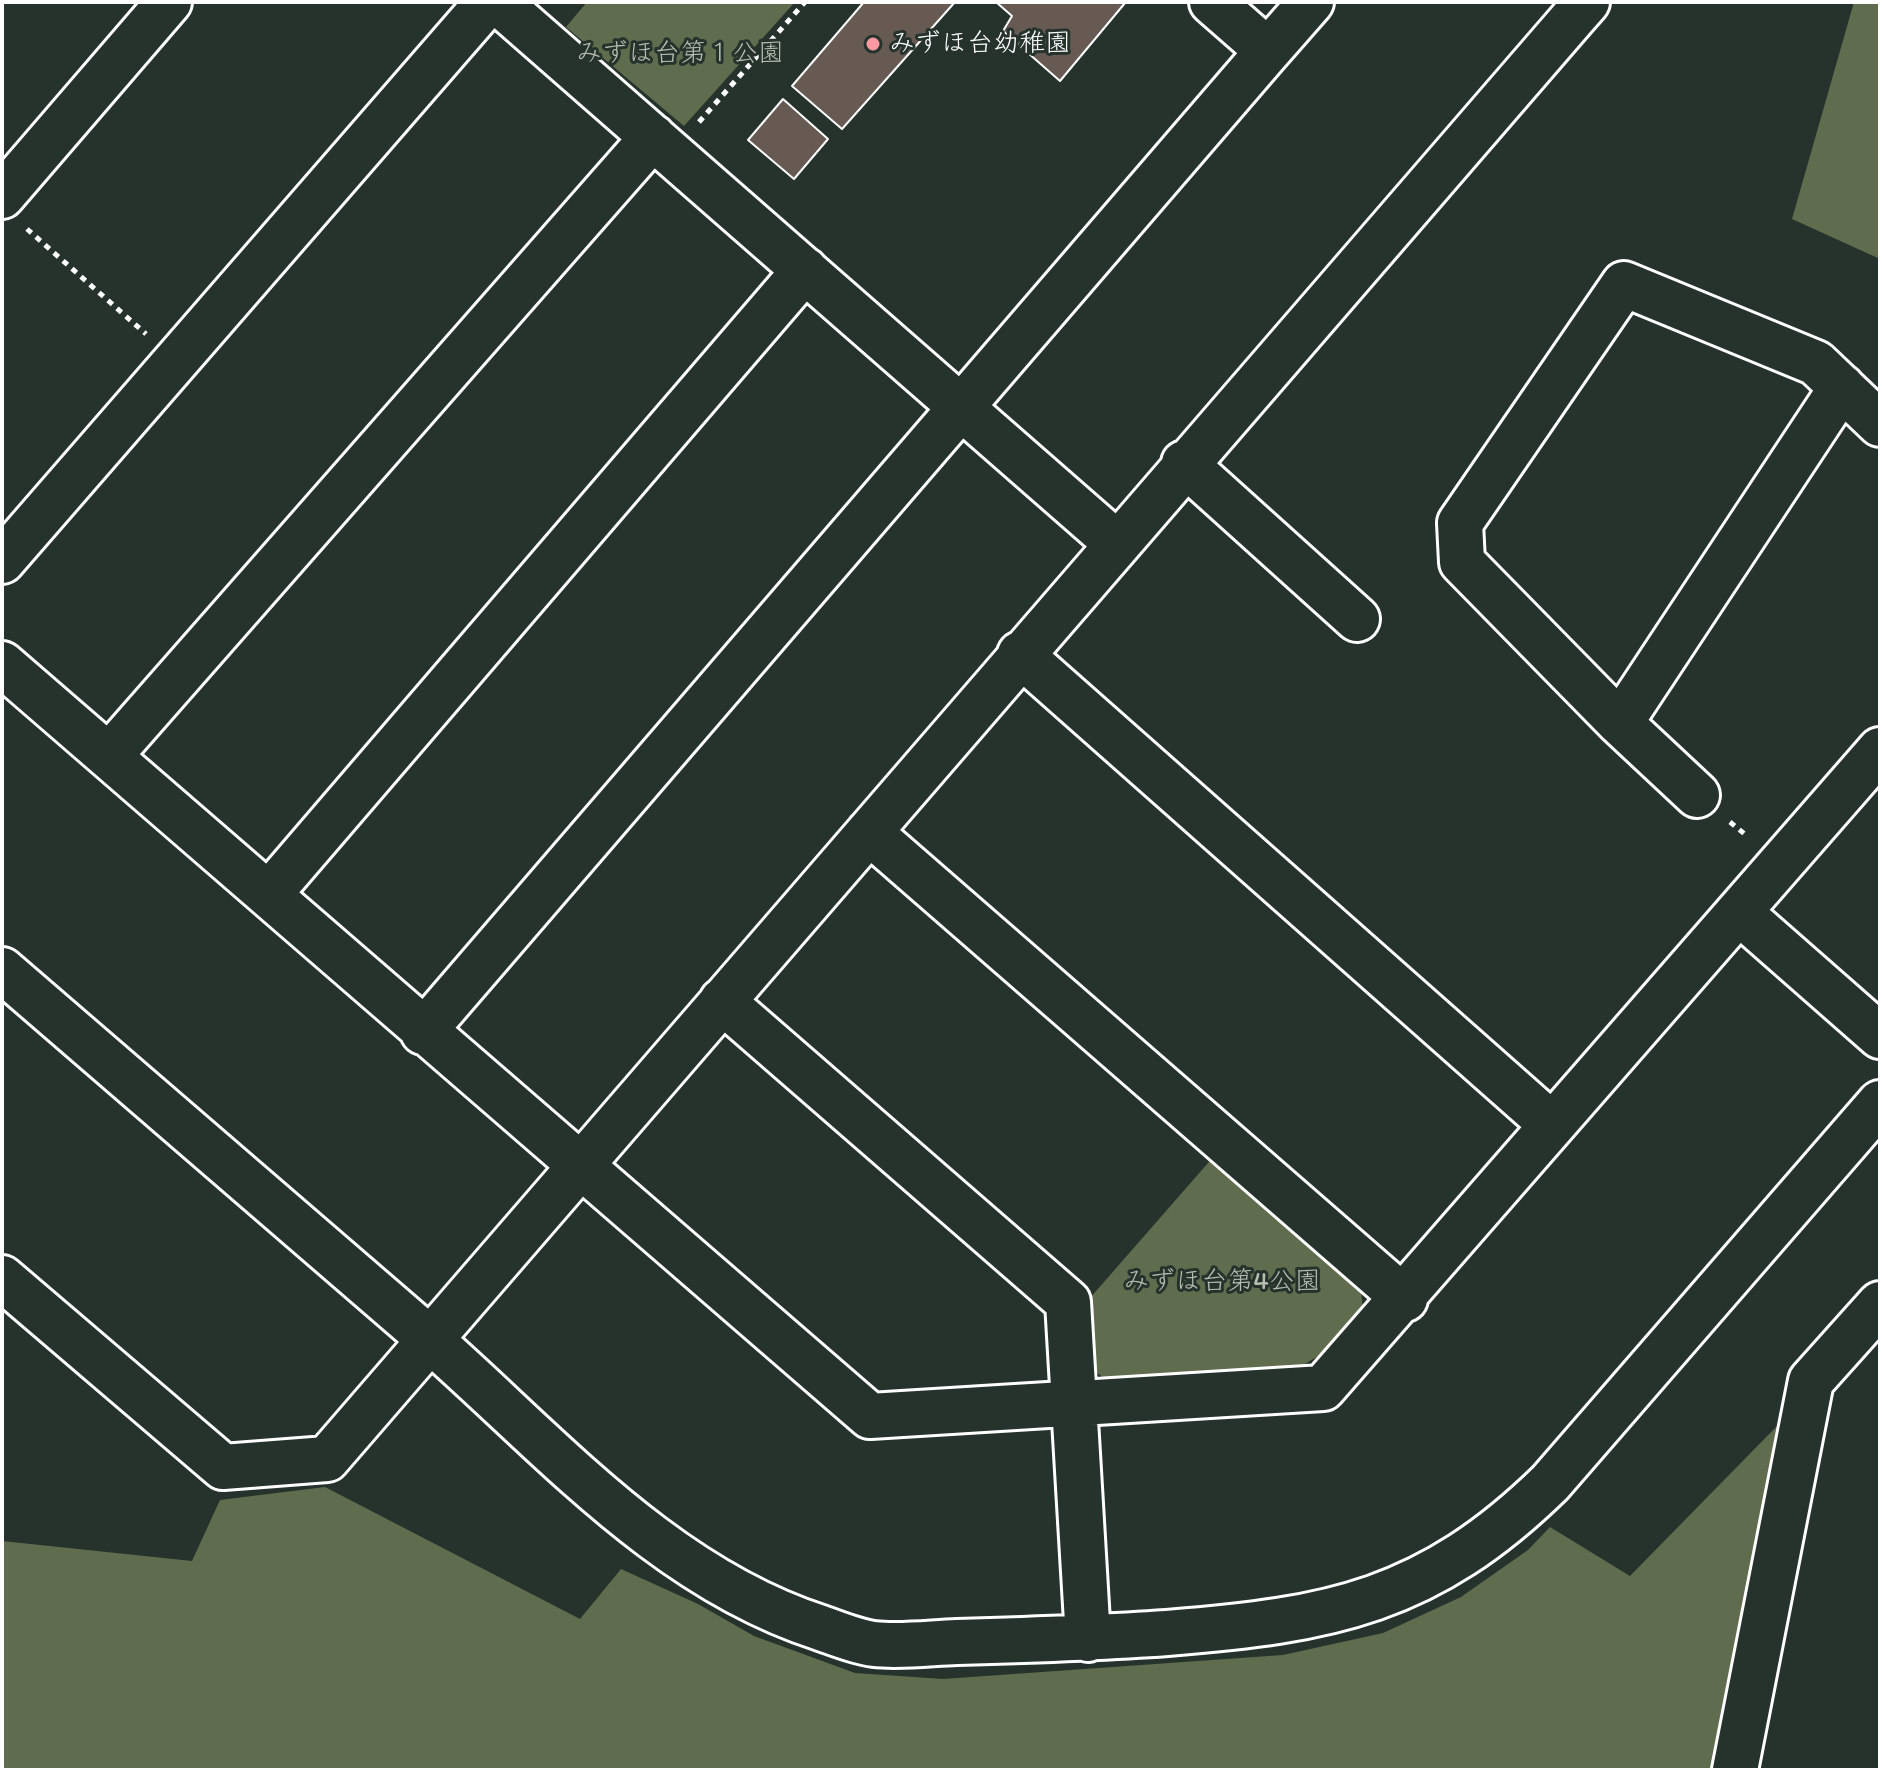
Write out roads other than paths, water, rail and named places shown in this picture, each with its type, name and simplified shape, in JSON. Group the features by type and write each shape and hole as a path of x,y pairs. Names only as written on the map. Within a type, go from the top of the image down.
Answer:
{"street":[{"path":"14,212 169,2"},
{"path":"2,561 488,2"},
{"path":"498,2 672,134 805,270 1115,542"},
{"path":"1212,2 1268,51"},
{"path":"423,1032 1311,2"},
{"path":"2,1278 223,1467 327,1459 582,1168 1115,542 1587,2"},
{"path":"109,756 672,134"},
{"path":"269,894 805,270"},
{"path":"1697,795 1620,723 1462,562 1460,523 1624,284 1816,363 1880,424"},
{"path":"1620,723 1842,387"},
{"path":"1184,463 1357,619"},
{"path":"1020,654 1551,1124"},
{"path":"2,664 269,894 423,1032 870,1416 1074,1406 1323,1388 1405,1299 1551,1124 1740,913 1880,750"},
{"path":"869,832 1405,1299"},
{"path":"1740,913 1880,1036"},
{"path":"2,970 431,1340 651,1538 693,1569 788,1618 873,1644 1088,1639 1255,1626 1347,1608 1402,1587 1488,1539 1550,1483 1880,1103"},
{"path":"722,1001 1068,1302 1088,1639"},
{"path":"1735,1770 1811,1381 1880,1304"}],"place":[{"name":"みずほ台幼稚園","path":"873,44"}],"park label":[{"name":"みずほ台第１公園","path":"680,54"},
{"name":"みずほ台第4公園","path":"1222,1282"}]}
